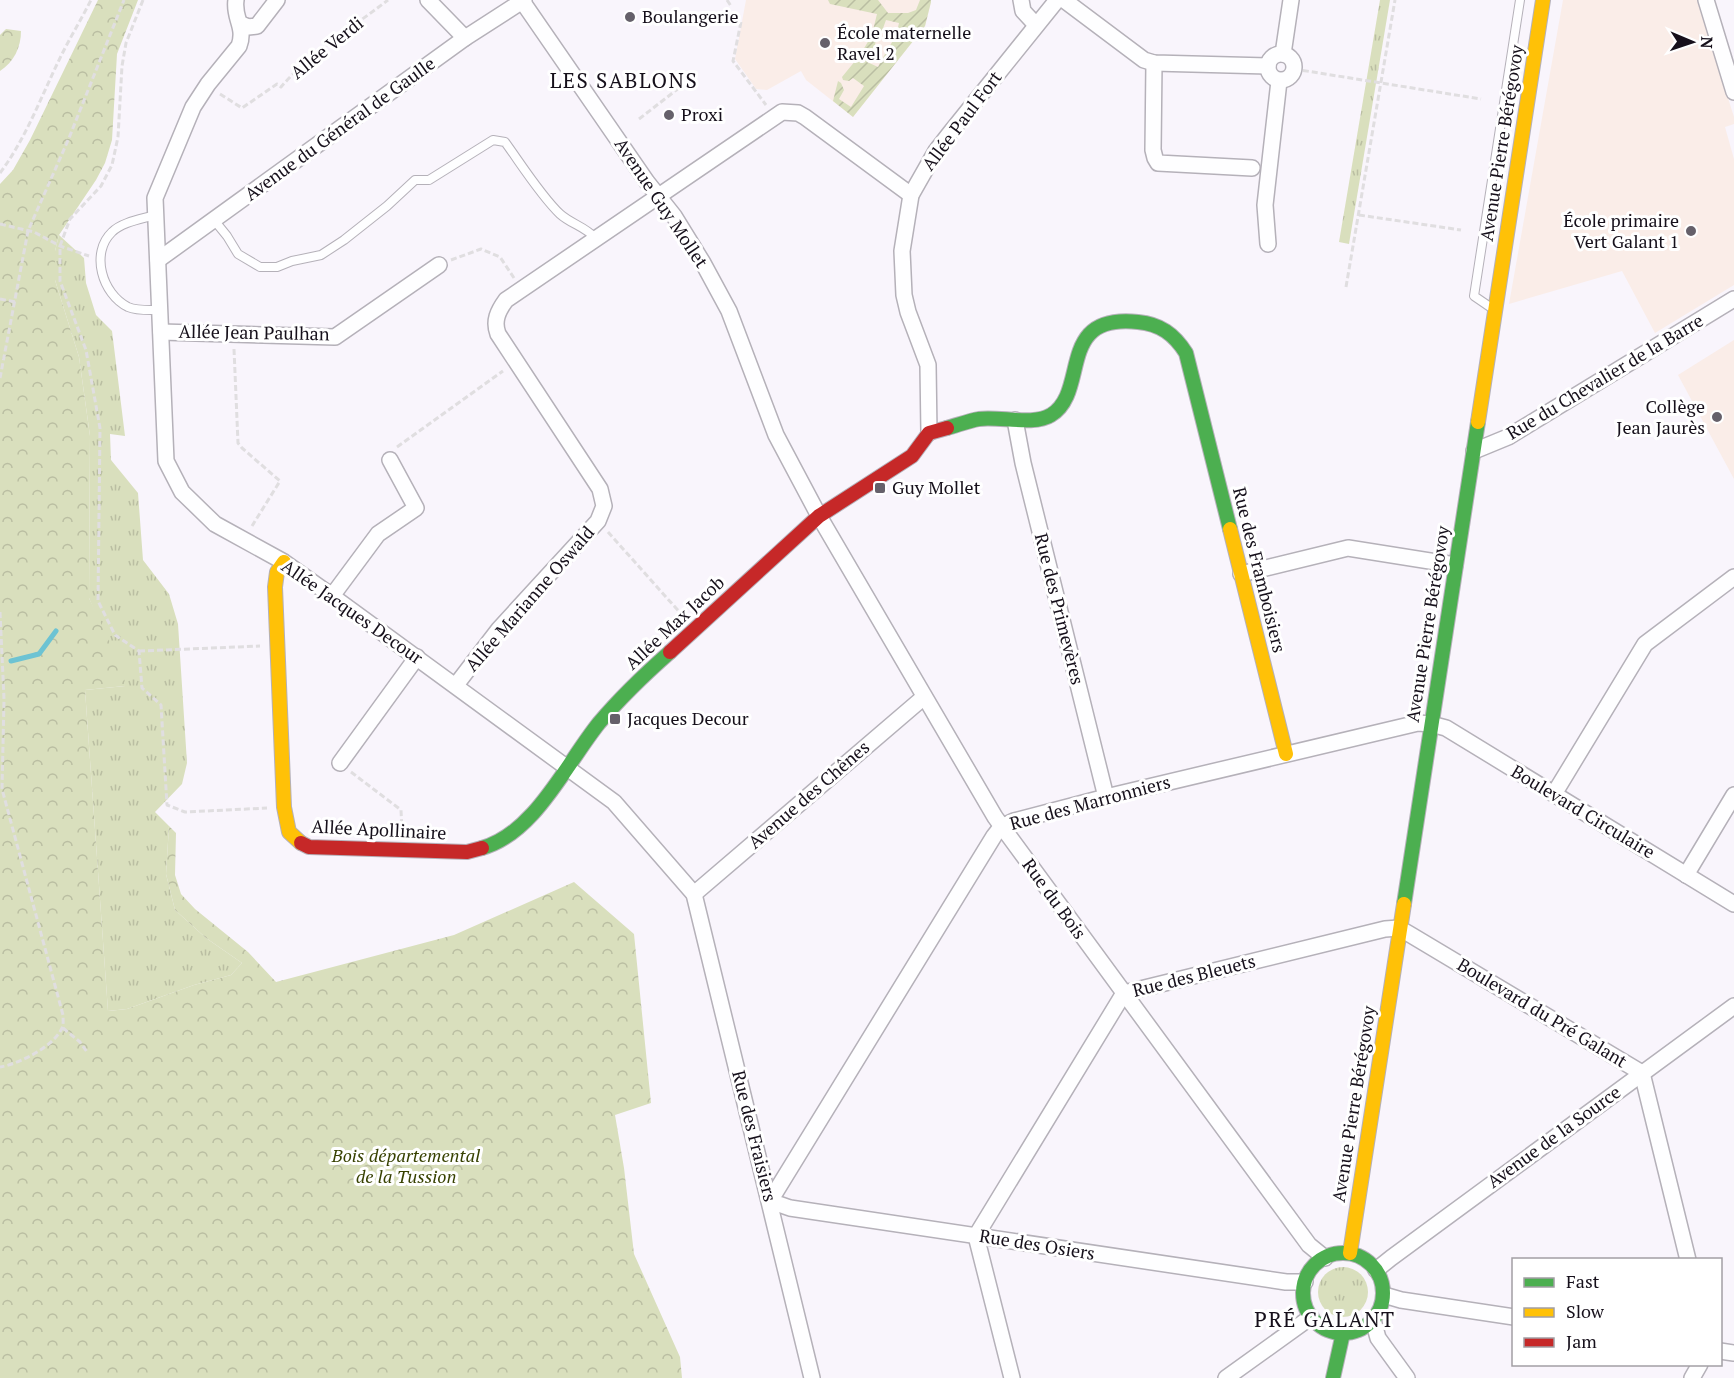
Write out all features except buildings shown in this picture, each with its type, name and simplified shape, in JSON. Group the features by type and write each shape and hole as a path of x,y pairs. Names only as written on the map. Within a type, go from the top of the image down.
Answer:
{"street":[{"path":"236,0 235,10 241,24 248,27 257,26 277,0"},
{"path":"428,0 465,38"},
{"path":"1021,0 1023,10 1036,25"},
{"name":"Allée Paul Fort","path":"929,433 928,365 908,312 902,273 902,251 911,195 936,151 1057,0"},
{"path":"1064,0 1144,60 1154,63 1268,66"},
{"path":"1283,54 1291,0"},
{"name":"Avenue Pierre Bérégovoy","path":"1350,1253 1543,0"},
{"path":"1706,0 1734,92"},
{"name":"Avenue du Général de Gaulle","path":"158,260 465,38 523,1"},
{"name":"Avenue Guy Mollet","path":"523,1 575,66 647,182 660,196 703,263 729,311 776,435 819,516"},
{"name":"Allée Jacques Decour","path":"241,24 242,39 193,107 155,198 166,461 182,492 215,524 284,562 614,802 694,894"},
{"path":"1283,54 1290,57 1294,63 1294,69 1292,76 1280,81 1273,78 1268,66 1270,60 1283,54"},
{"path":"1154,63 1153,150 1158,163 1252,168"},
{"path":"1268,244 1265,205 1280,81"},
{"path":"775,116 790,112 806,117 911,195"},
{"name":"Allée Marianne Oswald","path":"456,685 499,630 598,521 604,506 600,489 496,327 499,308 506,300 595,238 775,116"},
{"name":"Allée Jean Paulhan","path":"160,332 335,336 439,265"},
{"name":"Rue du Chevalier de la Barre","path":"1474,451 1508,437 1734,298"},
{"name":"Rue des Framboisiers","path":"929,433 980,419 1045,419 1065,403 1082,344 1099,329 1121,321 1149,323 1172,333 1186,353 1286,754"},
{"name":"Rue des Primevères","path":"1015,420 1023,463 1106,797"},
{"name":"Allée Max Jacob","path":"567,768 612,708 694,629 819,516 912,456 929,433"},
{"path":"332,596 378,534 416,508 390,460"},
{"name":"Rue du Bois","path":"819,516 1001,827 1309,1245 1324,1258"},
{"path":"1241,574 1348,548 1455,565"},
{"name":"Allée Apollinaire","path":"284,562 277,572 275,587 284,807 286,828 300,844 309,847 467,852 480,849 504,839 528,821 567,768"},
{"path":"1554,794 1646,644 1734,577"},
{"path":"340,764 417,657"},
{"name":"Avenue des Chênes","path":"694,894 924,697"},
{"name":"Rue des Marronniers","path":"770,1201 1001,827 1014,821 1106,797 1418,723 1431,724"},
{"name":"Boulevard Circulaire","path":"1431,724 1446,728 1734,904"},
{"path":"1686,874 1734,795"},
{"name":"Rue des Fraisiers","path":"694,894 812,1378"},
{"name":"Rue des Bleuets","path":"976,1236 1124,993 1385,929 1399,928"},
{"name":"Boulevard du Pré Galant","path":"1399,928 1642,1073 1688,1258"},
{"name":"Avenue de la Source","path":"1376,1270 1734,1006"},
{"name":"Rue des Osiers","path":"770,1201 790,1208 1286,1282 1305,1282"},
{"path":"976,1236 1012,1378"},
{"path":"1350,1253 1363,1258 1376,1270 1382,1282 1384,1295 1380,1309 1364,1328 1343,1333 1330,1331 1320,1326 1311,1317 1305,1306 1305,1282 1309,1272 1324,1258 1334,1254 1350,1253"},
{"path":"1384,1295 1401,1300 1512,1317"},
{"path":"1226,1378 1311,1317"},
{"path":"1373,1320 1378,1338 1407,1378"},
{"path":"1333,1378 1343,1333"}],"lane":[{"path":"1495,311 1474,296 1520,0"},
{"path":"214,220 228,236 238,254 260,267 277,267 292,261 321,255 379,213 415,180 429,180 493,140 505,142 558,212 570,223 590,231 595,238"},
{"path":"155,215 114,230 106,240 100,259 105,285 117,299 129,307 144,311 160,310"}],"path":[{"path":"0,173 27,130 62,54 91,0"},
{"path":"0,378 28,231 69,138 124,0"},
{"path":"143,0 126,43 122,66 118,137 112,165 101,186 70,219 60,246 60,281 86,350 100,428 98,602 115,634 139,651 248,646"},
{"name":"Allée Verdi","path":"208,84 242,108 278,84 281,87 326,47 388,0"},
{"path":"727,0 731,6"},
{"path":"1346,287 1395,0"},
{"path":"741,22 733,61 775,116"},
{"path":"1294,69 1481,99"},
{"path":"639,119 680,88"},
{"path":"1359,215 1461,230"},
{"path":"0,224 28,231 60,246 100,259"},
{"path":"439,265 481,249 500,257 522,289"},
{"path":"0,299 16,302"},
{"path":"233,334 238,442 280,481 243,540"},
{"path":"390,460 398,445 516,361"},
{"path":"598,521 694,629"},
{"path":"0,612 4,699 2,789 59,994 63,1016 63,1028 51,1043 14,1065 0,1067"},
{"path":"139,651 142,688 161,705 167,805 185,812 284,807"},
{"path":"340,764 400,810 402,827 400,850"},
{"path":"63,1028 80,1042 87,1052"}],"shaded area":[{"name":"École maternelle Ravel 2","path":"746,0 931,0 931,2 925,26 853,117 806,80 801,71 767,90 756,89 735,59"},
{"path":"1563,0 1697,0 1734,117 1734,124 1725,127 1734,159 1734,285 1655,333 1622,271 1509,304"},
{"name":"Collège Jean Jaurès","path":"1734,340 1734,479 1678,375"}],"green space":[{"name":"Bois départemental de la Tussion","path":"98,0 138,0 117,54 112,140 105,163 96,180 59,235 55,251 55,280 79,357 90,436 89,598 124,672 125,686 85,690 108,1011 127,1009 194,985 231,975 242,963 206,938 175,910 166,874 169,826 176,833 175,875 181,894 195,909 248,952 276,982 454,935 574,882 634,934 651,1103 615,1115 634,1254 680,1357 682,1378 0,1378 0,184 13,170 30,140"},
{"path":"828,0 878,0 888,13 908,13 916,10 920,0 931,0 925,26 853,117 833,101 838,81 844,90 839,99 851,107 864,86 853,78 849,81 843,80 842,77 860,55 872,35 876,37 875,46 867,62 878,67 893,40 899,23 886,20 882,31 873,30 877,14 830,4"},
{"path":"1380,0 1390,0 1349,244 1339,242"},
{"path":"6,29 21,31 21,37 13,59 0,71 0,35"},
{"path":"59,235 84,258 86,283 96,315 112,331 125,436 110,434 111,460 138,493 143,560 169,594 178,624 187,763 182,784 155,812 169,826 166,874 175,910 206,938 242,963 231,975 194,985 127,1009 108,1011 85,690 125,686 89,598 90,436 79,357 55,280 55,251"},
{"path":"1343,1267 1361,1274 1368,1292 1361,1310 1343,1317 1325,1310 1318,1292 1325,1274"}],"waterway":[{"path":"11,661 39,654 56,631"}],"traffic: fast":[{"path":"947,428 979,419 1035,420 1051,415 1063,404 1084,341 1095,329 1112,322 1138,322 1153,325 1166,331 1177,340 1186,353 1230,529"},
{"path":"1404,904 1478,422"},
{"path":"482,848 501,840 534,813 599,723 633,686 670,652"},
{"path":"1343,1253 1358,1256 1371,1265 1380,1278 1383,1293 1380,1308 1371,1321 1358,1330 1343,1333 1328,1330 1315,1321 1306,1308 1303,1293 1306,1278 1315,1265 1328,1256 1343,1253"},
{"path":"1333,1378 1343,1333"}],"traffic: slow":[{"path":"1478,422 1543,0"},
{"path":"1230,529 1286,754"},
{"path":"284,562 277,572 275,587 284,807 289,832 301,843"},
{"path":"1350,1253 1404,904"}],"traffic: jam":[{"path":"670,652 819,516 912,456 929,433 947,428"},
{"path":"301,843 309,847 467,852 482,848"}],"place":[{"name":"Boulangerie","path":"630,17"},
{"name":"École maternelle Ravel 2","path":"825,43"},
{"name":"Proxi","path":"669,115"},
{"name":"École primaire Vert Galant 1","path":"1691,231"},
{"name":"Collège Jean Jaurès","path":"1717,417"},
{"name":"Guy Mollet","path":"880,488"},
{"name":"Jacques Decour","path":"615,719"}],"district":[{"name":"LES SABLONS","path":"624,81"},
{"name":"PRÉ GALANT","path":"1325,1320"}]}
